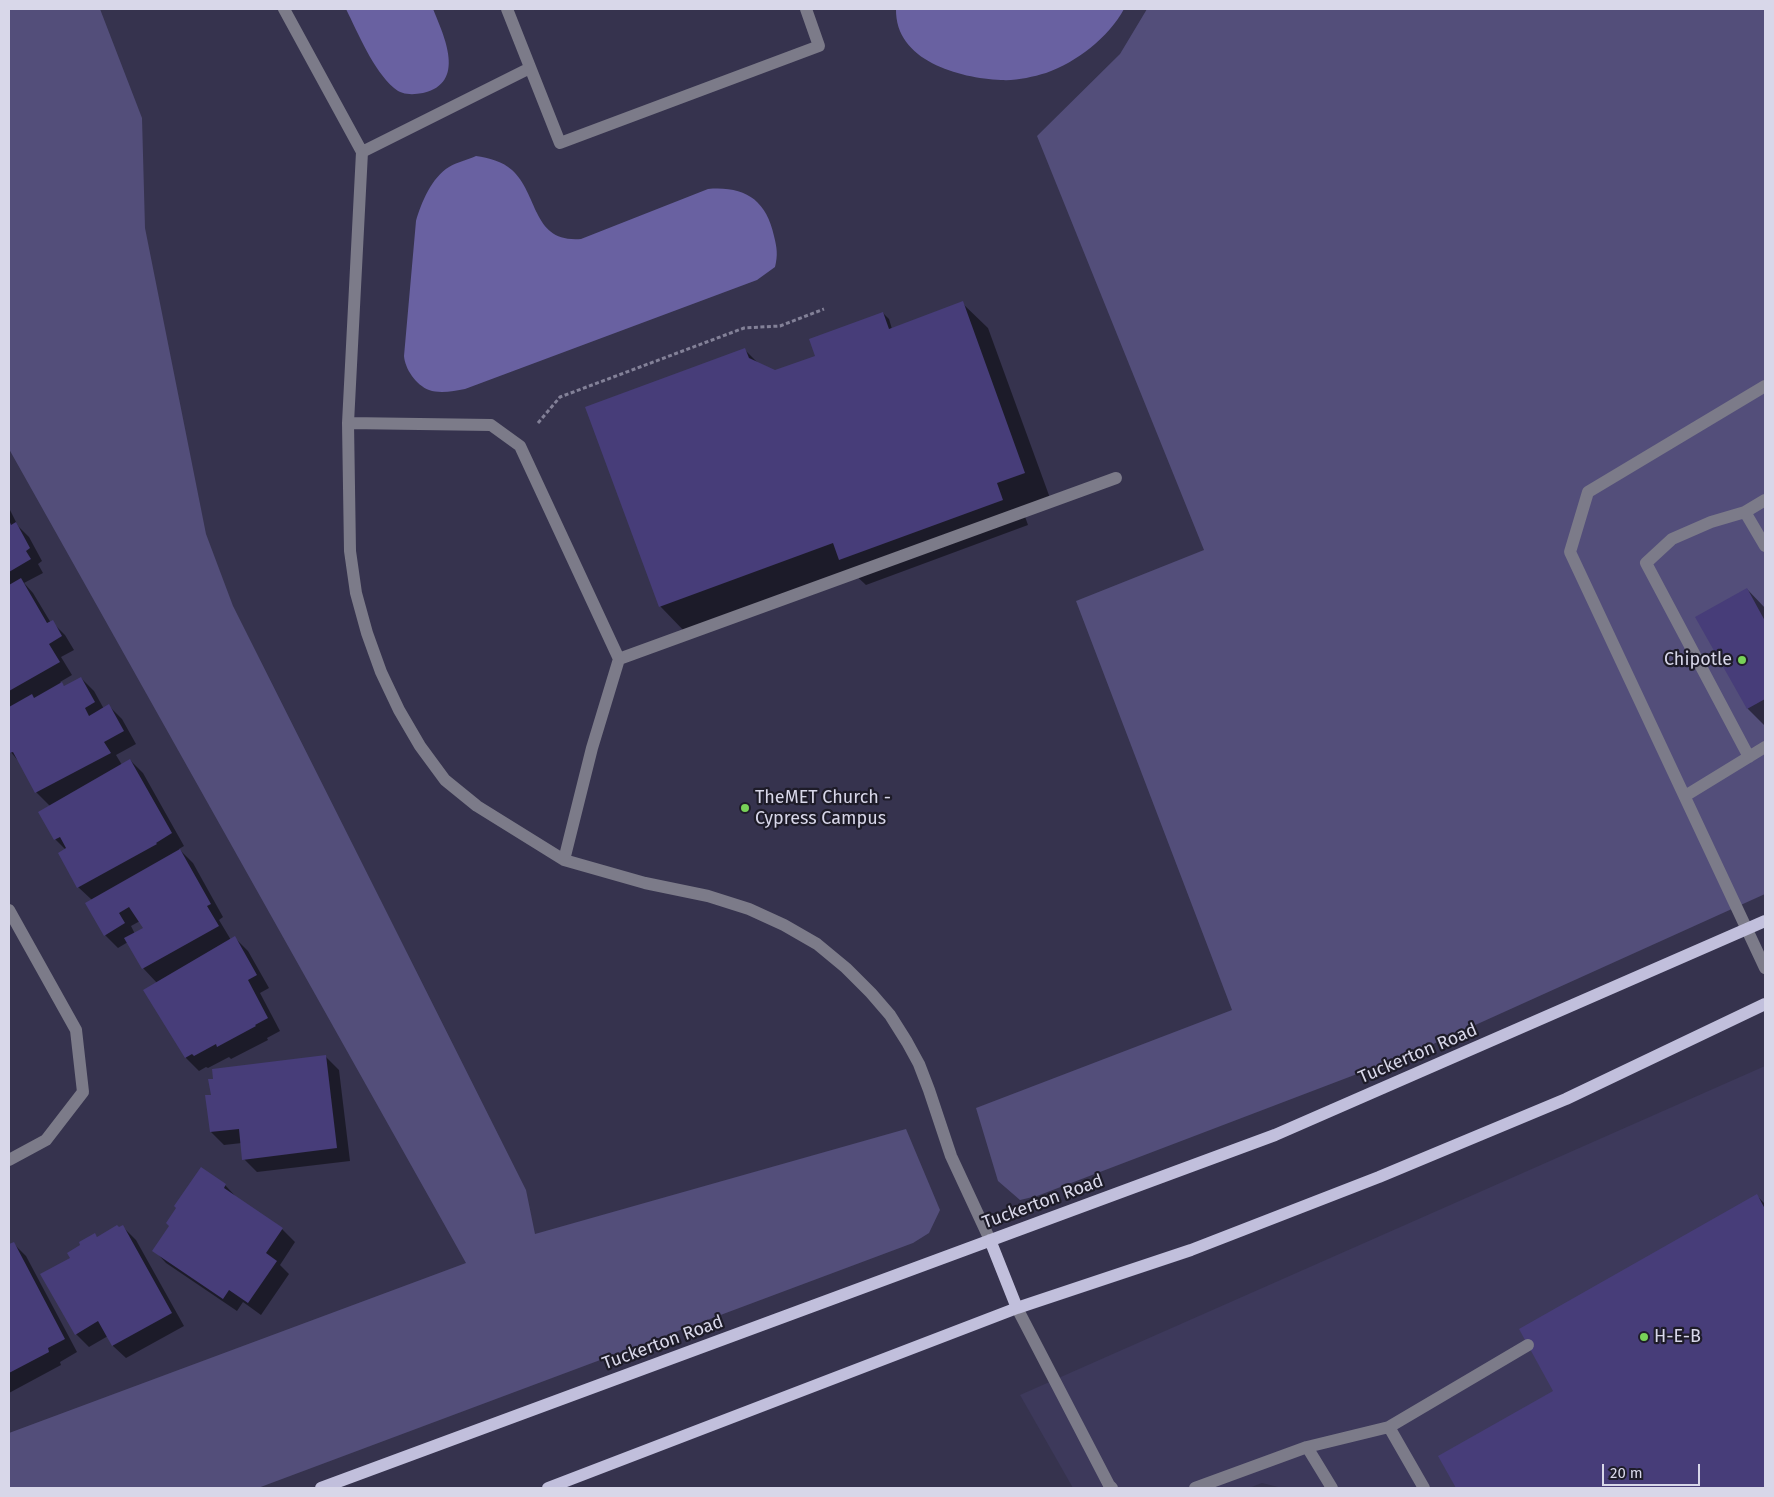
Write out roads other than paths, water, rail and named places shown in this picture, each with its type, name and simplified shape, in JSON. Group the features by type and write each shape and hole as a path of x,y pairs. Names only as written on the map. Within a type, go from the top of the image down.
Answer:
{"main road":[{"name":"Tuckerton Road","path":"321,1488 1275,1135 1765,921"},
{"path":"548,1488 1017,1308 1191,1250 1379,1177 1566,1099 1765,1004"},
{"path":"990,1240 1017,1308"}],"street":[{"path":"284,9 362,152 348,423 350,551 356,592 366,633 381,672 399,710 420,746 445,780 477,806 564,860 645,883 708,896 749,909 784,925 817,944 846,968 890,1015 907,1042 922,1072 951,1156 990,1240"},
{"path":"507,9 560,143 820,46 806,9"},
{"path":"362,152 530,68"},
{"path":"1765,386 1588,492 1570,552 1765,968"},
{"path":"348,423 491,426 520,446 619,659 592,748 564,860"},
{"path":"619,659 1116,478"},
{"path":"1749,757 1646,563 1672,539 1711,522 1745,512 1765,500"},
{"path":"1745,512 1765,546"},
{"path":"1685,796 1765,747"},
{"path":"9,910 76,1030 83,1092 46,1140 9,1160"},
{"path":"1017,1308 1112,1488"},
{"path":"1195,1488 1307,1447 1389,1428 1528,1345"},
{"path":"1389,1428 1424,1488"},
{"path":"1307,1447 1332,1488"}],"place":[{"name":"Chipotle","path":"1742,660"},
{"name":"TheMET Church - Cypress Campus","path":"745,808"},
{"name":"H-E-B","path":"1644,1337"}]}
